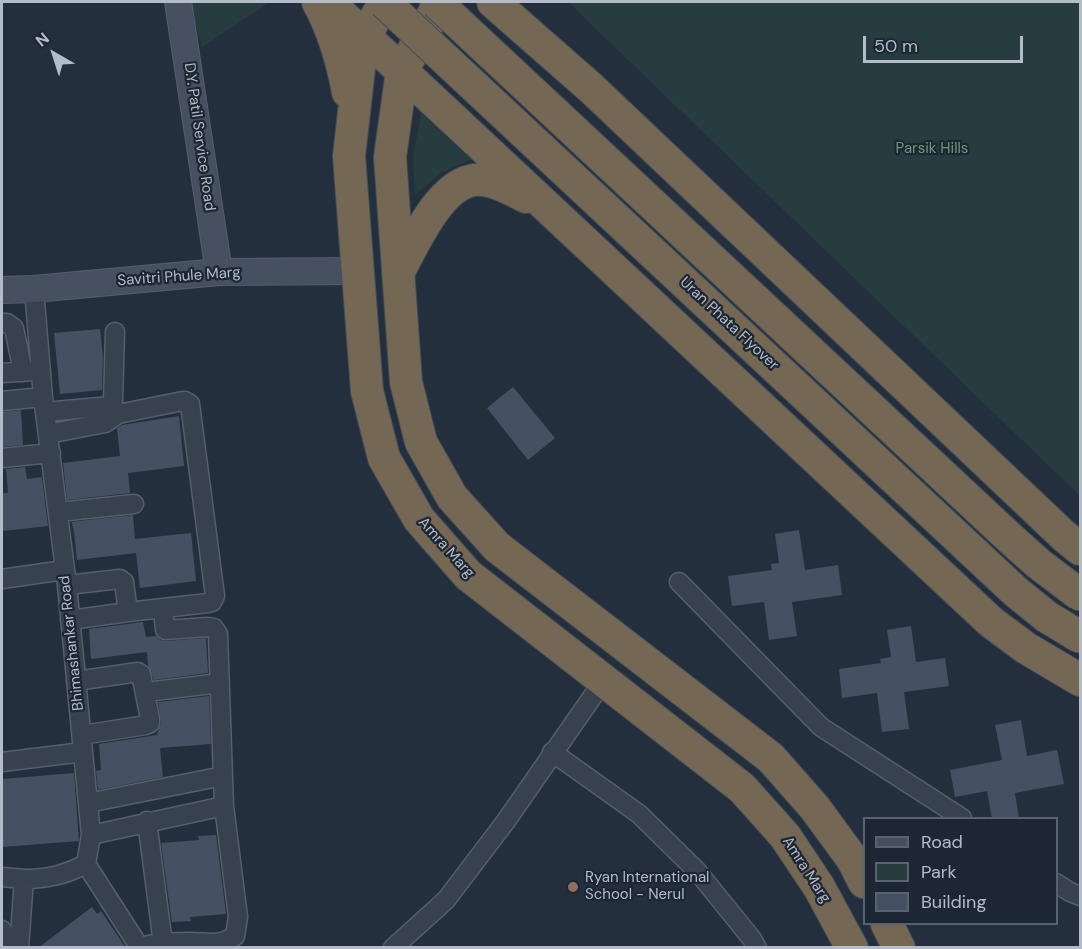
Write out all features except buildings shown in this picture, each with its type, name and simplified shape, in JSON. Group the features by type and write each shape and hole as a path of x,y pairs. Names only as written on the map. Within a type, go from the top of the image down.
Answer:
{"highway":[{"path":"318,2 331,29 345,74 348,92 350,156"},
{"path":"328,2 991,622 1026,648 1080,680"},
{"name":"Amra Marg","path":"385,2 365,36 350,156 367,391 384,458 419,519 468,575 742,788 785,836 819,887 852,948"},
{"name":"Uran Phata Flyover","path":"385,2 1016,592 1047,617 1080,637"},
{"path":"863,880 853,860 815,808 771,758 497,547 452,497 421,441 406,382 390,157 402,71 438,2 1019,546 1080,596"},
{"path":"493,2 591,88 1055,528 1080,549"},
{"path":"399,271 435,210 446,196 472,180 492,182 548,208"},
{"path":"888,925 899,948"}],"street":[{"name":"D.Y. Patil Service Road","path":"178,2 219,272"},
{"name":"Savitri Phule Marg","path":"2,290 219,272 357,271"},
{"name":"Bhimashankar Road","path":"34,289 32,371 44,404 70,620 91,835 86,864"},
{"path":"2,323 14,328 32,371 2,373"},
{"path":"2,401 110,406 113,400 115,332"},
{"path":"48,434 105,423 118,414 177,402 185,401 190,404 215,596 212,602 208,603 70,620"},
{"path":"2,458 51,453"},
{"path":"58,512 134,504"},
{"path":"2,579 120,579 124,582 128,612"},
{"path":"679,582 821,727 959,817"},
{"path":"2,877 44,879 86,864 140,947 186,942 211,945 235,936 238,917 224,806 216,631 208,627 165,630 163,609"},
{"path":"2,762 82,744 150,723 146,692 141,674 138,672 76,681"},
{"path":"393,948 446,900 506,821 604,680"},
{"path":"146,692 220,683"},
{"path":"552,752 639,814 697,871 757,948"},
{"path":"88,803 224,776"},
{"path":"91,835 224,806"},
{"path":"147,821 163,944"},
{"path":"19,948 24,879"},
{"path":"1058,884 1080,896"},
{"path":"2,930 13,948"}],"green space":[{"path":"189,2 270,2 202,47"},
{"name":"Parsik Hills","path":"568,2 1080,2 1080,496"},
{"path":"421,113 471,160 442,172 415,195 413,158"}],"place":[{"name":"Ryan International School - Nerul","path":"573,887"}]}
